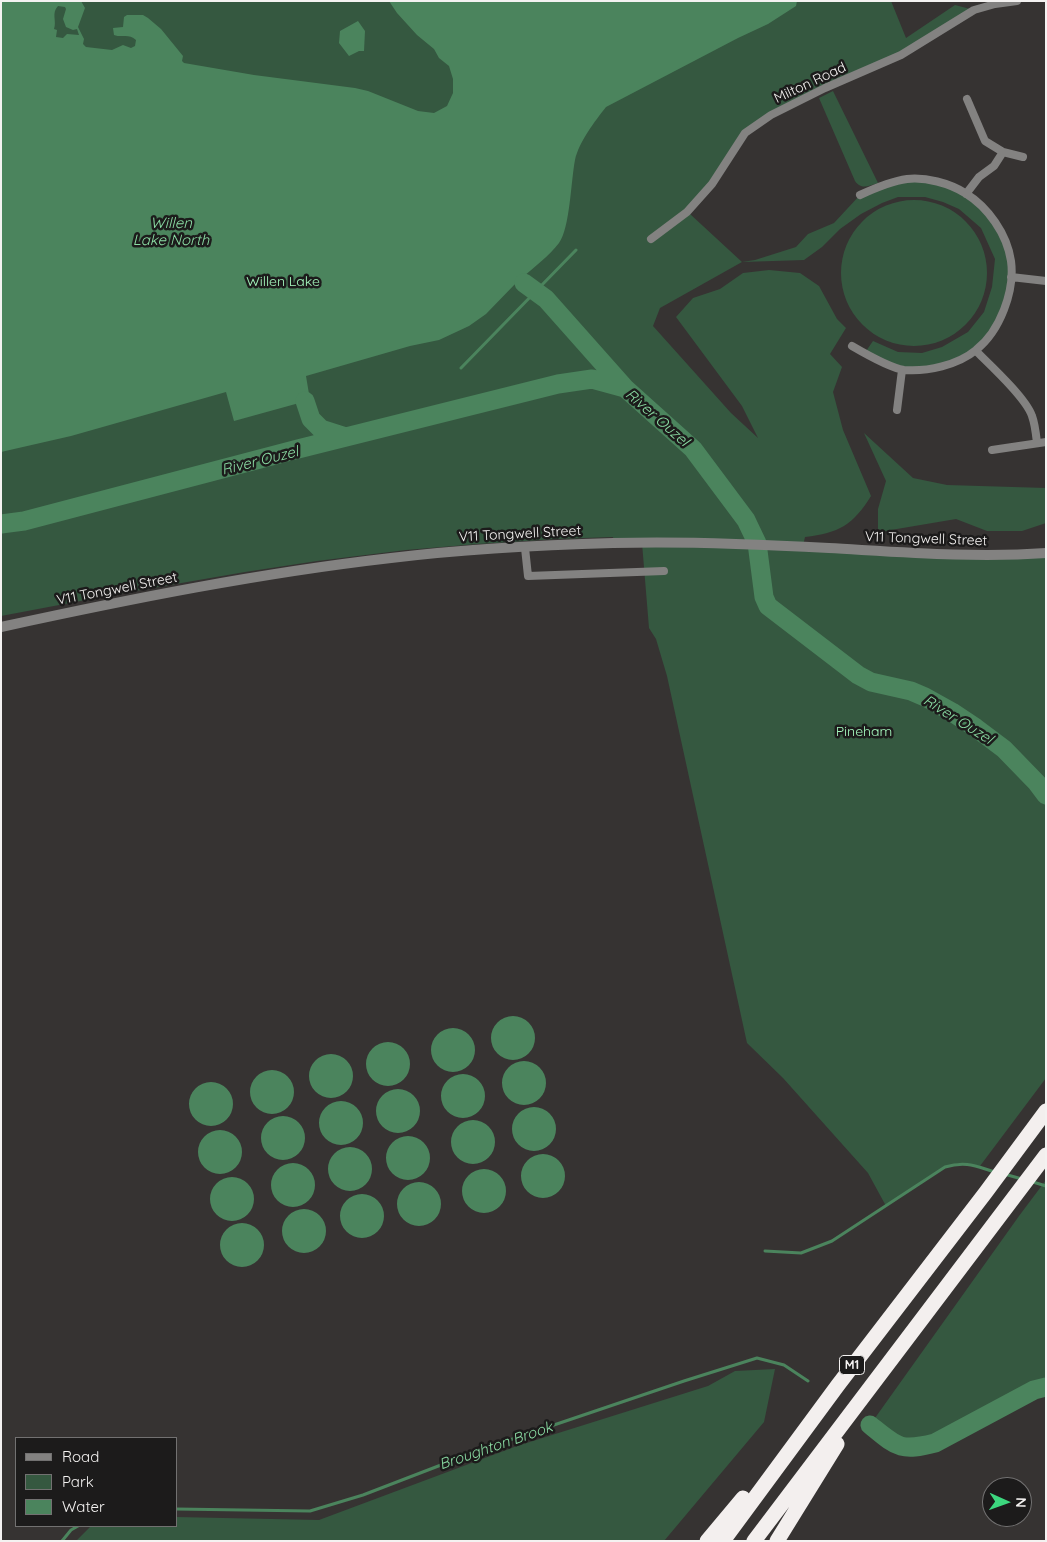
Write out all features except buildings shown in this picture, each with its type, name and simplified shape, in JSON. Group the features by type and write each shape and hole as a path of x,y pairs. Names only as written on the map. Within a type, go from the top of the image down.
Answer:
{"highway":[{"name":"M1","path":"723,1541 838,1384 1046,1111"},
{"name":"M1","path":"754,1541 1046,1155"},
{"path":"776,1541 882,1371"},
{"path":"707,1541 838,1384"}],"street":[{"name":"Milton Road","path":"651,239 687,212 712,184 745,133 771,115 825,88 901,55 974,10 994,4 1013,2"},
{"path":"967,99 985,141 1002,152 1023,157"},
{"path":"966,194 979,177 994,166 1002,152"},
{"path":"852,346 869,356 902,370 927,369 958,360 976,351 999,322 1006,303 1011,277 1011,260 998,227 980,204 954,187 920,179 906,179 860,195"},
{"path":"1011,277 1046,281"},
{"path":"976,351 1014,390 1029,410 1035,427 1037,443"},
{"path":"898,410 902,370"},
{"path":"992,450 1046,442"},
{"name":"V11 Tongwell Street","path":"1,627 240,579 333,565 436,553 614,543 803,546 971,555 1046,552"},
{"path":"525,548 528,576 664,571"}],"green space":[{"name":"Willen Lake","path":"1,1 891,1 906,38 955,5 974,10 901,55 825,88 745,133 690,214 742,262 660,308 653,326 731,413 758,438 742,406 676,317 693,298 720,289 743,273 769,270 800,273 819,286 837,319 846,328 830,354 842,367 833,392 843,430 871,496 851,521 836,530 805,537 803,546 1046,553 1046,1078 980,1166 959,1163 945,1167 886,1206 868,1173 783,1078 747,1043 667,676 656,639 649,628 642,543 614,543 613,537 555,539 406,550 245,572 1,616"},
{"path":"833,91 878,183 860,186 855,181 819,98"},
{"path":"906,179 954,187 990,216 1011,260 1006,303 982,345 943,365 902,370 864,354 873,341 898,352 922,353 942,347 968,332 984,312 992,287 995,259 981,228 959,209 925,197 898,197 861,214 840,229 822,247 804,260 742,262 755,260 796,247 808,234 834,223 860,195"},
{"path":"914,200 942,206 965,222 981,245 987,273 981,301 965,324 942,340 914,346 886,340 863,324 847,301 841,273 847,245 863,222 886,206"},
{"path":"864,433 913,478 947,485 1046,488 1046,523 1022,531 987,531 956,519 885,531 878,529 878,509 886,481"},
{"path":"1046,1180 1046,1387 1034,1390 935,1443 906,1447 893,1443 870,1425"},
{"path":"775,1369 764,1422 664,1541 76,1541 90,1527 178,1527 178,1517 319,1520 517,1446 708,1386 735,1371"}],"water":[{"name":"Willen Lake North","path":"1,1 81,1 85,8 78,27 84,39 83,44 86,47 112,50 123,45 131,48 135,46 136,40 128,36 114,35 113,28 123,27 124,17 127,15 143,15 161,29 183,56 182,61 184,63 254,75 355,88 368,91 418,111 434,113 447,106 453,93 453,79 449,66 439,58 434,49 417,35 389,1 797,1 796,6 768,24 606,107 588,132 577,153 566,227 559,243 522,278 525,281 524,283 516,283 486,314 469,326 439,340 410,346 306,376 310,400 234,421 226,392 71,436 1,452","holes":["58,6 65,7 63,19 66,27 73,30 77,29 79,35 67,34 63,38 56,37 57,30 54,29 54,14"]},
{"path":"358,21 365,31 364,51 359,51 349,56 339,43 340,31"},
{"path":"517,1016 529,1022 534,1029 534,1047 529,1054 522,1059 509,1060 501,1057 494,1050 491,1034 494,1026 501,1019"},
{"path":"457,1028 469,1034 474,1041 474,1059 469,1066 462,1071 449,1072 441,1069 434,1062 431,1046 434,1038 441,1031"},
{"path":"392,1042 404,1048 409,1055 409,1073 404,1080 397,1085 384,1086 376,1083 369,1076 366,1060 369,1052 376,1045"},
{"path":"335,1054 347,1060 352,1067 352,1085 347,1092 340,1097 327,1098 319,1095 312,1088 309,1072 312,1064 319,1057"},
{"path":"528,1061 540,1067 545,1074 545,1092 540,1099 533,1104 520,1105 512,1102 505,1095 502,1079 505,1071 512,1064"},
{"path":"276,1070 288,1076 293,1083 293,1101 288,1108 281,1113 268,1114 260,1111 253,1104 250,1088 253,1080 260,1073"},
{"path":"467,1074 479,1080 484,1087 484,1105 479,1112 472,1117 459,1118 451,1115 444,1108 441,1092 444,1084 451,1077"},
{"path":"215,1082 227,1088 232,1095 232,1113 227,1120 220,1125 207,1126 199,1123 192,1116 189,1100 192,1092 199,1085"},
{"path":"402,1089 414,1095 419,1102 419,1120 414,1127 407,1132 394,1133 386,1130 379,1123 376,1107 379,1099 386,1092"},
{"path":"345,1101 357,1107 362,1114 362,1132 357,1139 350,1144 337,1145 329,1142 322,1135 319,1119 322,1111 329,1104"},
{"path":"538,1107 550,1113 555,1120 555,1138 550,1145 543,1150 530,1151 522,1148 515,1141 512,1125 515,1117 522,1110"},
{"path":"287,1116 299,1122 304,1129 304,1147 299,1154 292,1159 279,1160 271,1157 264,1150 261,1134 264,1126 271,1119"},
{"path":"477,1120 489,1126 494,1133 494,1151 489,1158 482,1163 469,1164 461,1161 454,1154 451,1138 454,1130 461,1123"},
{"path":"224,1130 236,1136 241,1143 241,1161 236,1168 229,1173 216,1174 208,1171 201,1164 198,1148 201,1140 208,1133"},
{"path":"412,1136 424,1142 429,1149 429,1167 424,1174 417,1179 404,1180 396,1177 389,1170 386,1154 389,1146 396,1139"},
{"path":"354,1147 366,1153 371,1160 371,1178 366,1185 359,1190 346,1191 338,1188 331,1181 328,1165 331,1157 338,1150"},
{"path":"547,1154 559,1160 564,1167 564,1185 559,1192 552,1197 539,1198 531,1195 524,1188 521,1172 524,1164 531,1157"},
{"path":"297,1163 309,1169 314,1176 314,1194 309,1201 302,1206 289,1207 281,1204 274,1197 271,1181 274,1173 281,1166"},
{"path":"488,1169 500,1175 505,1182 505,1200 500,1207 493,1212 480,1213 472,1210 465,1203 462,1187 465,1179 472,1172"},
{"path":"236,1177 248,1183 253,1190 253,1208 248,1215 241,1220 228,1221 220,1218 213,1211 210,1195 213,1187 220,1180"},
{"path":"423,1182 435,1188 440,1195 440,1213 435,1220 428,1225 415,1226 407,1223 400,1216 397,1200 400,1192 407,1185"},
{"path":"366,1194 378,1200 383,1207 383,1225 378,1232 371,1237 358,1238 350,1235 343,1228 340,1212 343,1204 350,1197"},
{"path":"308,1209 320,1215 325,1222 325,1240 320,1247 313,1252 300,1253 292,1250 285,1243 282,1227 285,1219 292,1212"},
{"path":"246,1223 258,1229 263,1236 263,1254 258,1261 251,1266 238,1267 230,1264 223,1257 220,1241 223,1233 230,1226"}],"waterway":[{"path":"461,368 576,250"},
{"path":"524,283 546,299 625,388"},
{"name":"River Ouzel","path":"1,524 24,521 298,449 558,384 592,379 625,388 693,449 746,520 757,543 764,597 768,606 858,675 871,682 911,691 925,697 976,728 1004,749 1046,795"},
{"path":"305,401 311,419 321,429 346,437"},
{"path":"765,1251 801,1253 832,1241 945,1167 965,1164 995,1172"},
{"path":"1004,1174 1022,1179"},
{"path":"1033,1182 1046,1186"},
{"name":"Broughton Brook","path":"178,1509 310,1511 363,1495 480,1450 757,1358 784,1365 808,1381"},
{"name":"Broughton Brook","path":"870,1425 893,1443 900,1446 923,1446 935,1443 1034,1390 1046,1387"},
{"name":"Broughton Brook","path":"62,1541 71,1530 76,1527"}],"park label":[{"name":"Pineham","path":"864,732"}]}
